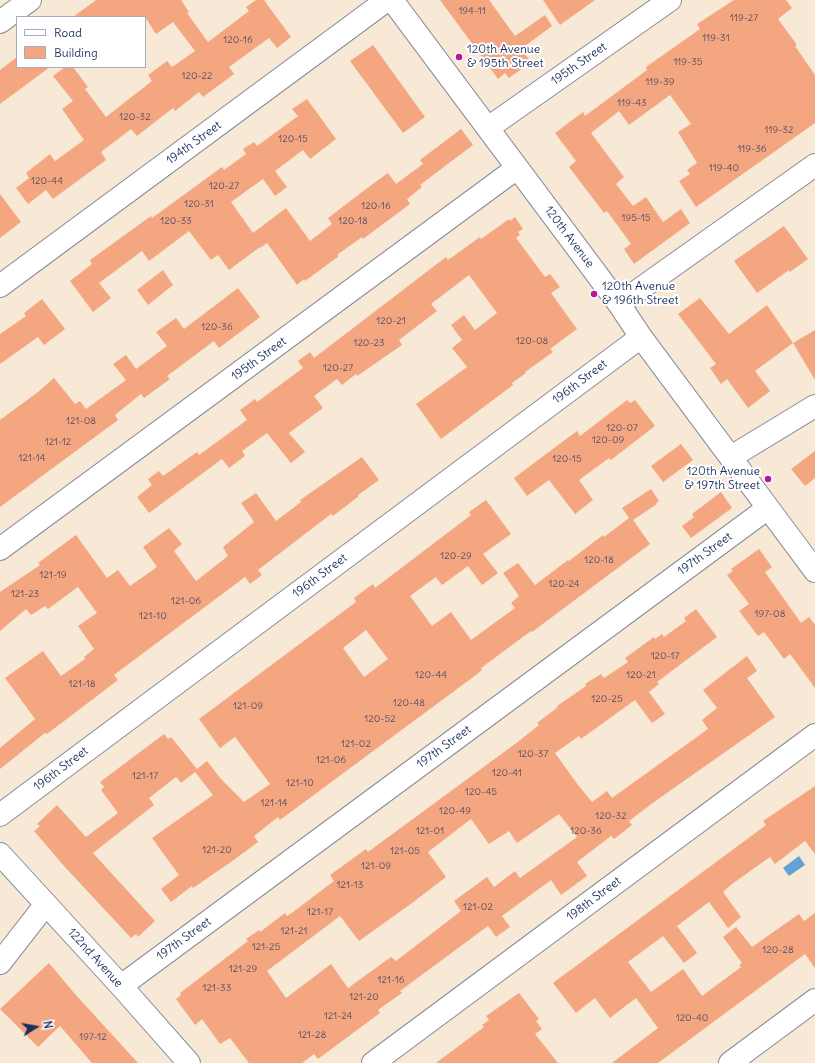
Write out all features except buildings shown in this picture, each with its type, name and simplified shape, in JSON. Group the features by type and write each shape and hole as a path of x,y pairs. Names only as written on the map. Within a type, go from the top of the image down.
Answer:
{"street":[{"path":"0,22 30,0"},
{"name":"194th Street","path":"0,286 387,0"},
{"name":"120th Avenue","path":"392,0 619,304 641,337 815,571"},
{"name":"195th Street","path":"488,128 670,0"},
{"path":"619,304 815,165"},
{"name":"195th Street","path":"0,550 517,168"},
{"name":"196th Street","path":"0,815 641,337"},
{"path":"731,457 815,406"},
{"name":"197th Street","path":"121,986 768,508"},
{"name":"198th Street","path":"373,1063 815,735"},
{"name":"122nd Avenue","path":"0,854 121,986 188,1063"},
{"path":"0,963 46,904"},
{"path":"730,1063 815,1000"}],"water":[{"path":"799,856 805,865 789,876 783,868"}],"place":[{"name":"120th Avenue & 195th Street","path":"459,57"},
{"name":"120th Avenue & 196th Street","path":"594,294"},
{"name":"120th Avenue & 197th Street","path":"768,479"}]}
